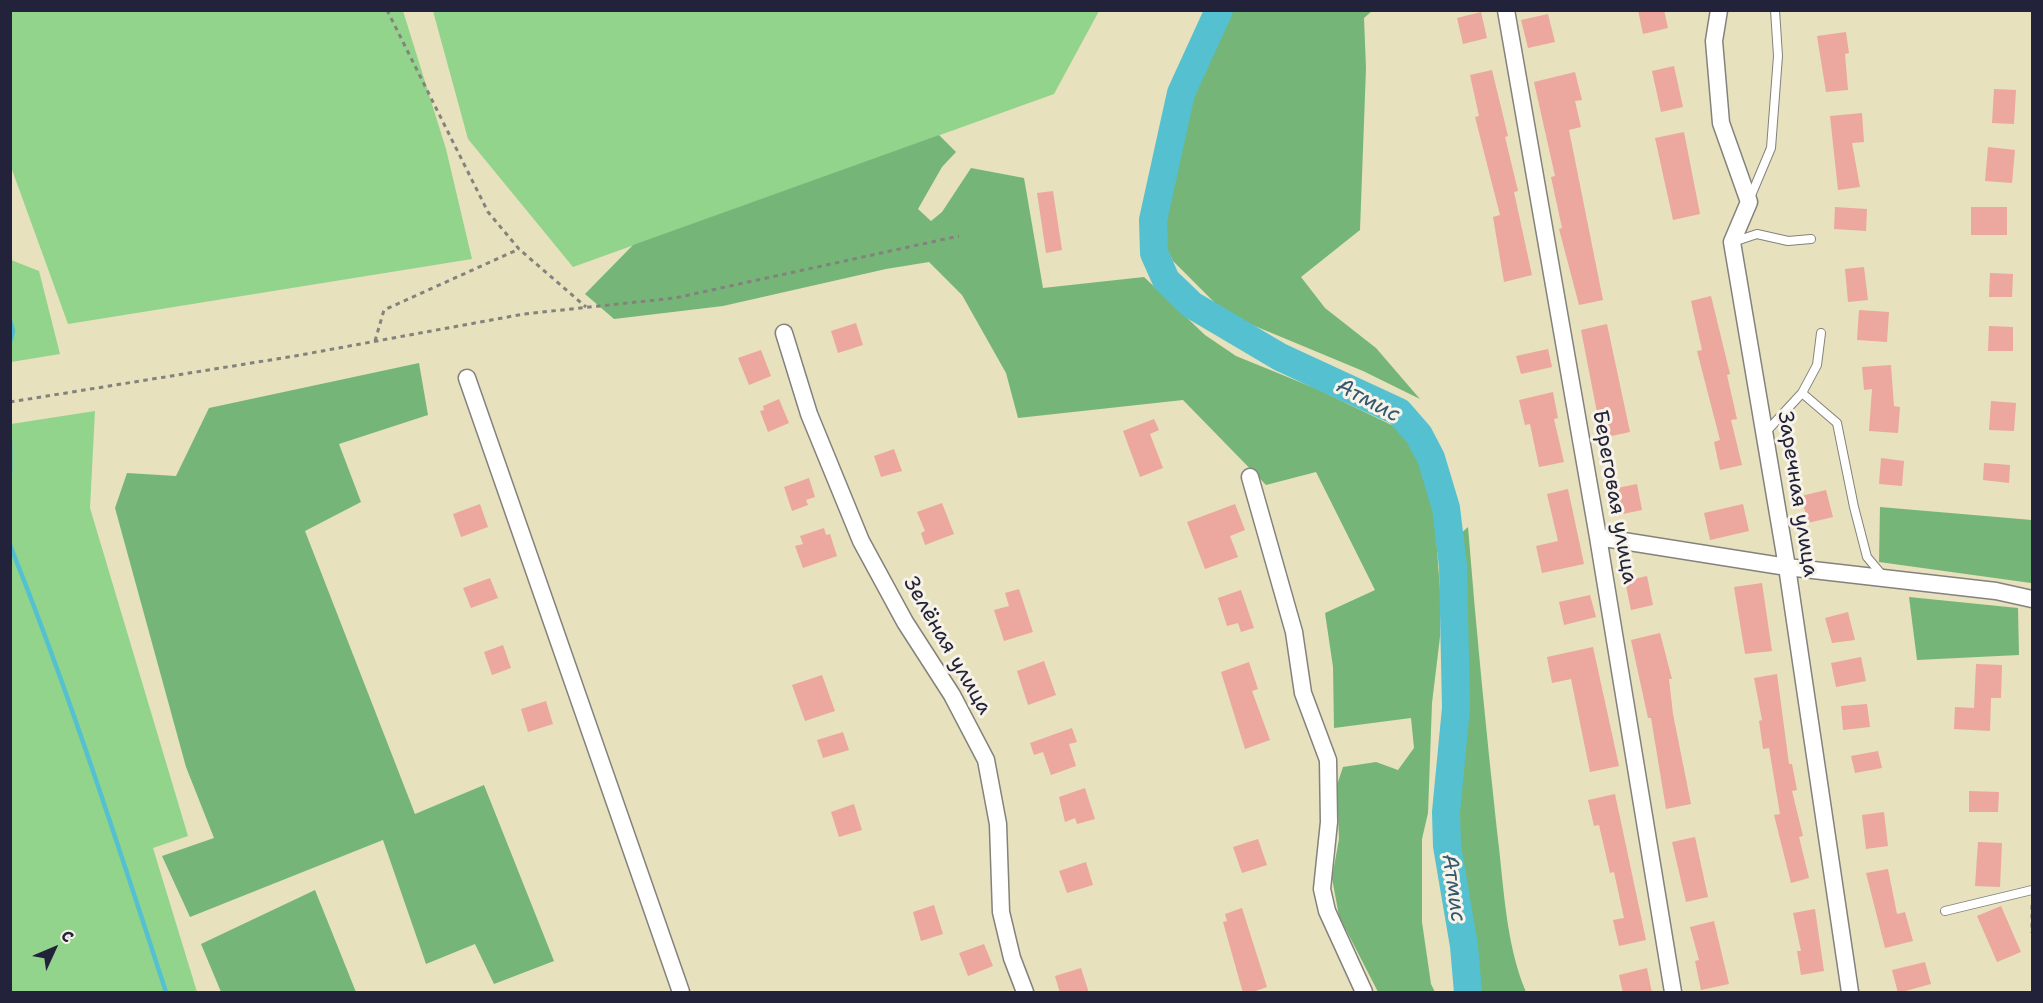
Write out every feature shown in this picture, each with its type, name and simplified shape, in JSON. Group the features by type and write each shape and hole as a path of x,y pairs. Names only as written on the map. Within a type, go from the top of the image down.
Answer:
{"street":[{"name":"Береговая улица","path":"1506,10 1598,537 1673,993"},
{"path":"1719,10 1714,41 1721,123 1749,201 1732,242"},
{"name":"Заречная улица","path":"1732,242 1787,567 1850,993"},
{"name":"Зелёная улица","path":"784,333 809,414 861,541 905,622 952,695 986,760 998,824 1000,912 1012,958 1025,993"},
{"path":"467,378 681,993"},
{"path":"1250,477 1294,632 1303,693 1328,760 1329,822 1322,889 1327,911 1365,993"},
{"path":"1598,537 1787,567 1996,591 2032,599"}],"lane":[{"path":"1749,201 1771,148 1779,56 1775,10"},
{"path":"1732,242 1757,234 1788,241 1811,239"},
{"path":"1764,434 1802,393 1817,365 1821,333"},
{"path":"1802,393 1837,423 1867,557 1885,578"},
{"path":"1945,911 2032,890"}],"path":[{"path":"387,10 488,212 519,249 586,307"},
{"path":"10,402 524,314 675,298 959,236"},
{"path":"375,341 384,310 519,249"},
{"path":"2032,905 2032,933"}],"green space":[{"path":"11,10 403,11 446,149 472,259 68,324 11,167"},
{"path":"1226,10 1372,11 1364,18 1366,68 1360,230 1301,277 1325,308 1376,348 1420,399 1363,371 1250,324 1215,303 1173,261 1160,236 1160,224 1171,181 1173,150"},
{"path":"433,11 1099,11 1054,94 573,267 468,139"},
{"path":"939,135 956,152 942,167 918,209 931,221 942,212 971,168 1024,178 1043,288 1144,277 1205,335 1236,356 1317,389 1402,430 1413,442 1421,461 1435,521 1440,590 1440,637 1432,703 1428,813 1422,839 1422,922 1431,984 1435,992 1378,992 1339,916 1332,878 1339,839 1337,785 1343,767 1376,762 1398,770 1414,748 1411,718 1334,728 1333,667 1325,613 1375,590 1316,472 1266,485 1183,400 1018,418 1006,373 962,295 929,262 886,269 723,306 614,319 585,294 633,245"},
{"path":"11,260 39,271 60,354 11,362"},
{"path":"419,363 428,415 339,444 361,502 305,531 415,814 484,785 554,961 494,984 475,944 426,964 383,840 190,917 162,856 214,838 186,767 115,508 127,473 176,476 209,408"},
{"path":"95,411 90,508 188,836 153,848 197,992 11,992 11,424"},
{"path":"1880,507 2032,520 2031,583 1879,562"},
{"path":"1468,527 1506,913 1519,973 1526,992 1480,992 1469,962 1464,932 1463,888 1453,834 1457,803 1454,759 1465,718 1466,658 1457,537"},
{"path":"1909,597 2018,608 2019,655 1917,660"},
{"path":"315,890 356,992 221,992 201,944"}],"building":[{"path":"1638,10 1664,10 1668,28 1643,34"},
{"path":"1481,12 1487,38 1463,44 1457,18"},
{"path":"1548,14 1555,42 1528,48 1521,20"},
{"path":"1846,32 1849,53 1845,54 1848,90 1826,92 1817,36"},
{"path":"1674,66 1683,107 1661,112 1652,71"},
{"path":"1492,70 1508,136 1505,137 1518,191 1514,192 1532,275 1504,282 1493,217 1500,215 1475,117 1479,116 1470,75"},
{"path":"1575,72 1582,100 1575,101 1581,127 1569,130 1603,300 1579,305 1559,229 1562,228 1551,177 1555,176 1534,82"},
{"path":"1994,89 2016,90 2014,124 1992,123"},
{"path":"1862,113 1864,142 1852,143 1860,187 1838,190 1830,116"},
{"path":"1684,132 1700,214 1673,220 1655,138"},
{"path":"1988,147 2015,150 2012,183 1985,181"},
{"path":"1053,191 1062,250 1046,253 1037,193"},
{"path":"1835,207 1867,209 1866,231 1834,229"},
{"path":"1971,207 2007,207 2007,235 1971,235"},
{"path":"1864,267 1868,300 1848,302 1845,269"},
{"path":"1990,273 2013,274 2012,297 1989,297"},
{"path":"1711,296 1730,374 1727,375 1737,419 1731,420 1742,465 1720,470 1714,442 1720,440 1697,351 1702,350 1691,301"},
{"path":"1859,310 1889,312 1887,342 1857,340"},
{"path":"856,323 863,345 838,353 831,331"},
{"path":"1607,324 1630,432 1602,438 1581,330"},
{"path":"1989,326 2013,327 2013,351 1988,351"},
{"path":"1548,349 1552,367 1521,374 1516,356"},
{"path":"761,350 771,376 749,385 738,358"},
{"path":"1891,365 1894,406 1900,407 1898,433 1869,431 1872,389 1864,390 1862,367"},
{"path":"1553,392 1558,418 1554,419 1564,462 1539,467 1530,424 1525,425 1519,400"},
{"path":"779,399 789,423 768,432 760,411 764,410 763,406"},
{"path":"1991,401 2016,403 2014,431 1989,430"},
{"path":"1154,419 1159,430 1150,434 1163,468 1140,477 1123,431"},
{"path":"894,449 902,471 881,477 874,456"},
{"path":"1881,458 1904,461 1902,486 1879,484"},
{"path":"1984,463 2010,465 2009,483 1983,480"},
{"path":"809,478 815,497 806,500 808,505 792,511 784,487"},
{"path":"1637,484 1642,510 1613,516 1607,490"},
{"path":"1568,489 1584,564 1542,573 1536,546 1558,541 1547,494"},
{"path":"1826,490 1833,517 1808,523 1801,496"},
{"path":"942,503 954,534 925,545 921,533 925,531 917,512"},
{"path":"480,504 488,527 461,537 453,514"},
{"path":"1235,504 1245,530 1230,536 1238,557 1205,569 1187,522"},
{"path":"1743,504 1749,531 1710,540 1704,513"},
{"path":"824,528 826,535 830,534 837,556 803,568 795,546 803,544 800,536"},
{"path":"1647,576 1653,605 1631,610 1625,581"},
{"path":"490,578 498,598 471,608 463,588"},
{"path":"1762,583 1772,651 1745,654 1734,587"},
{"path":"1019,589 1033,632 1004,641 994,610 1009,606 1005,593"},
{"path":"1241,590 1254,628 1241,632 1238,623 1227,626 1218,598"},
{"path":"1590,595 1596,617 1564,625 1559,602"},
{"path":"1848,612 1855,640 1832,643 1825,618"},
{"path":"1660,633 1672,679 1669,679 1673,714 1691,804 1666,809 1651,718 1648,718 1631,640"},
{"path":"503,645 511,668 492,675 484,652"},
{"path":"1593,647 1619,766 1590,772 1571,679 1552,683 1547,657"},
{"path":"1861,657 1866,681 1836,687 1831,663"},
{"path":"1044,661 1056,695 1028,705 1017,671"},
{"path":"1249,662 1258,689 1252,691 1270,740 1245,749 1221,672"},
{"path":"1976,664 2002,665 2001,698 1991,698 1990,731 1954,729 1955,707 1974,708"},
{"path":"1777,674 1789,764 1792,764 1797,790 1792,791 1803,836 1799,837 1809,878 1791,883 1774,815 1780,814 1769,748 1763,749 1759,721 1762,720 1754,678"},
{"path":"822,675 835,711 805,721 792,685"},
{"path":"546,701 553,724 528,732 521,709"},
{"path":"1867,704 1870,727 1843,730 1841,706"},
{"path":"1072,728 1077,742 1069,744 1076,766 1051,775 1043,752 1034,755 1030,743"},
{"path":"843,732 849,750 823,758 817,740"},
{"path":"1878,751 1882,768 1855,773 1851,756"},
{"path":"1085,788 1095,819 1077,824 1075,818 1065,822 1059,797"},
{"path":"1969,791 1999,792 1998,812 1969,812"},
{"path":"1615,794 1646,940 1619,946 1613,920 1624,918 1614,872 1610,873 1599,825 1594,826 1588,800"},
{"path":"854,804 862,830 839,837 831,812"},
{"path":"1884,812 1888,846 1866,849 1862,815"},
{"path":"1695,837 1708,897 1686,902 1672,842"},
{"path":"1258,839 1267,865 1242,873 1233,847"},
{"path":"1978,842 2002,843 2000,887 1975,886"},
{"path":"1086,862 1093,885 1067,893 1059,871"},
{"path":"1888,869 1897,914 1905,912 1913,941 1885,948 1866,873"},
{"path":"934,905 943,934 921,941 913,912"},
{"path":"2001,906 2021,952 1997,962 1977,916"},
{"path":"1242,908 1267,987 1250,993 1243,993 1223,922 1227,921 1225,914"},
{"path":"1815,909 1824,971 1801,975 1797,951 1801,951 1793,913"},
{"path":"1714,921 1729,984 1701,990 1695,961 1699,960 1690,927"},
{"path":"984,944 993,966 968,976 959,953"},
{"path":"1925,962 1931,984 1898,993 1892,970"},
{"path":"1081,968 1089,993 1060,993 1055,976"},
{"path":"1647,968 1652,993 1623,993 1619,975"}],"waterway":[{"name":"Атмис","path":"1219,10 1181,93 1153,220 1154,253 1166,280 1192,305 1280,357 1399,412 1419,435 1431,458 1446,508 1453,566 1456,708 1446,812 1447,846 1464,946 1468,992"},
{"path":"10,321 13,331 10,342"},
{"path":"10,442 10,471"},
{"path":"10,545 72,711 166,992"}]}
